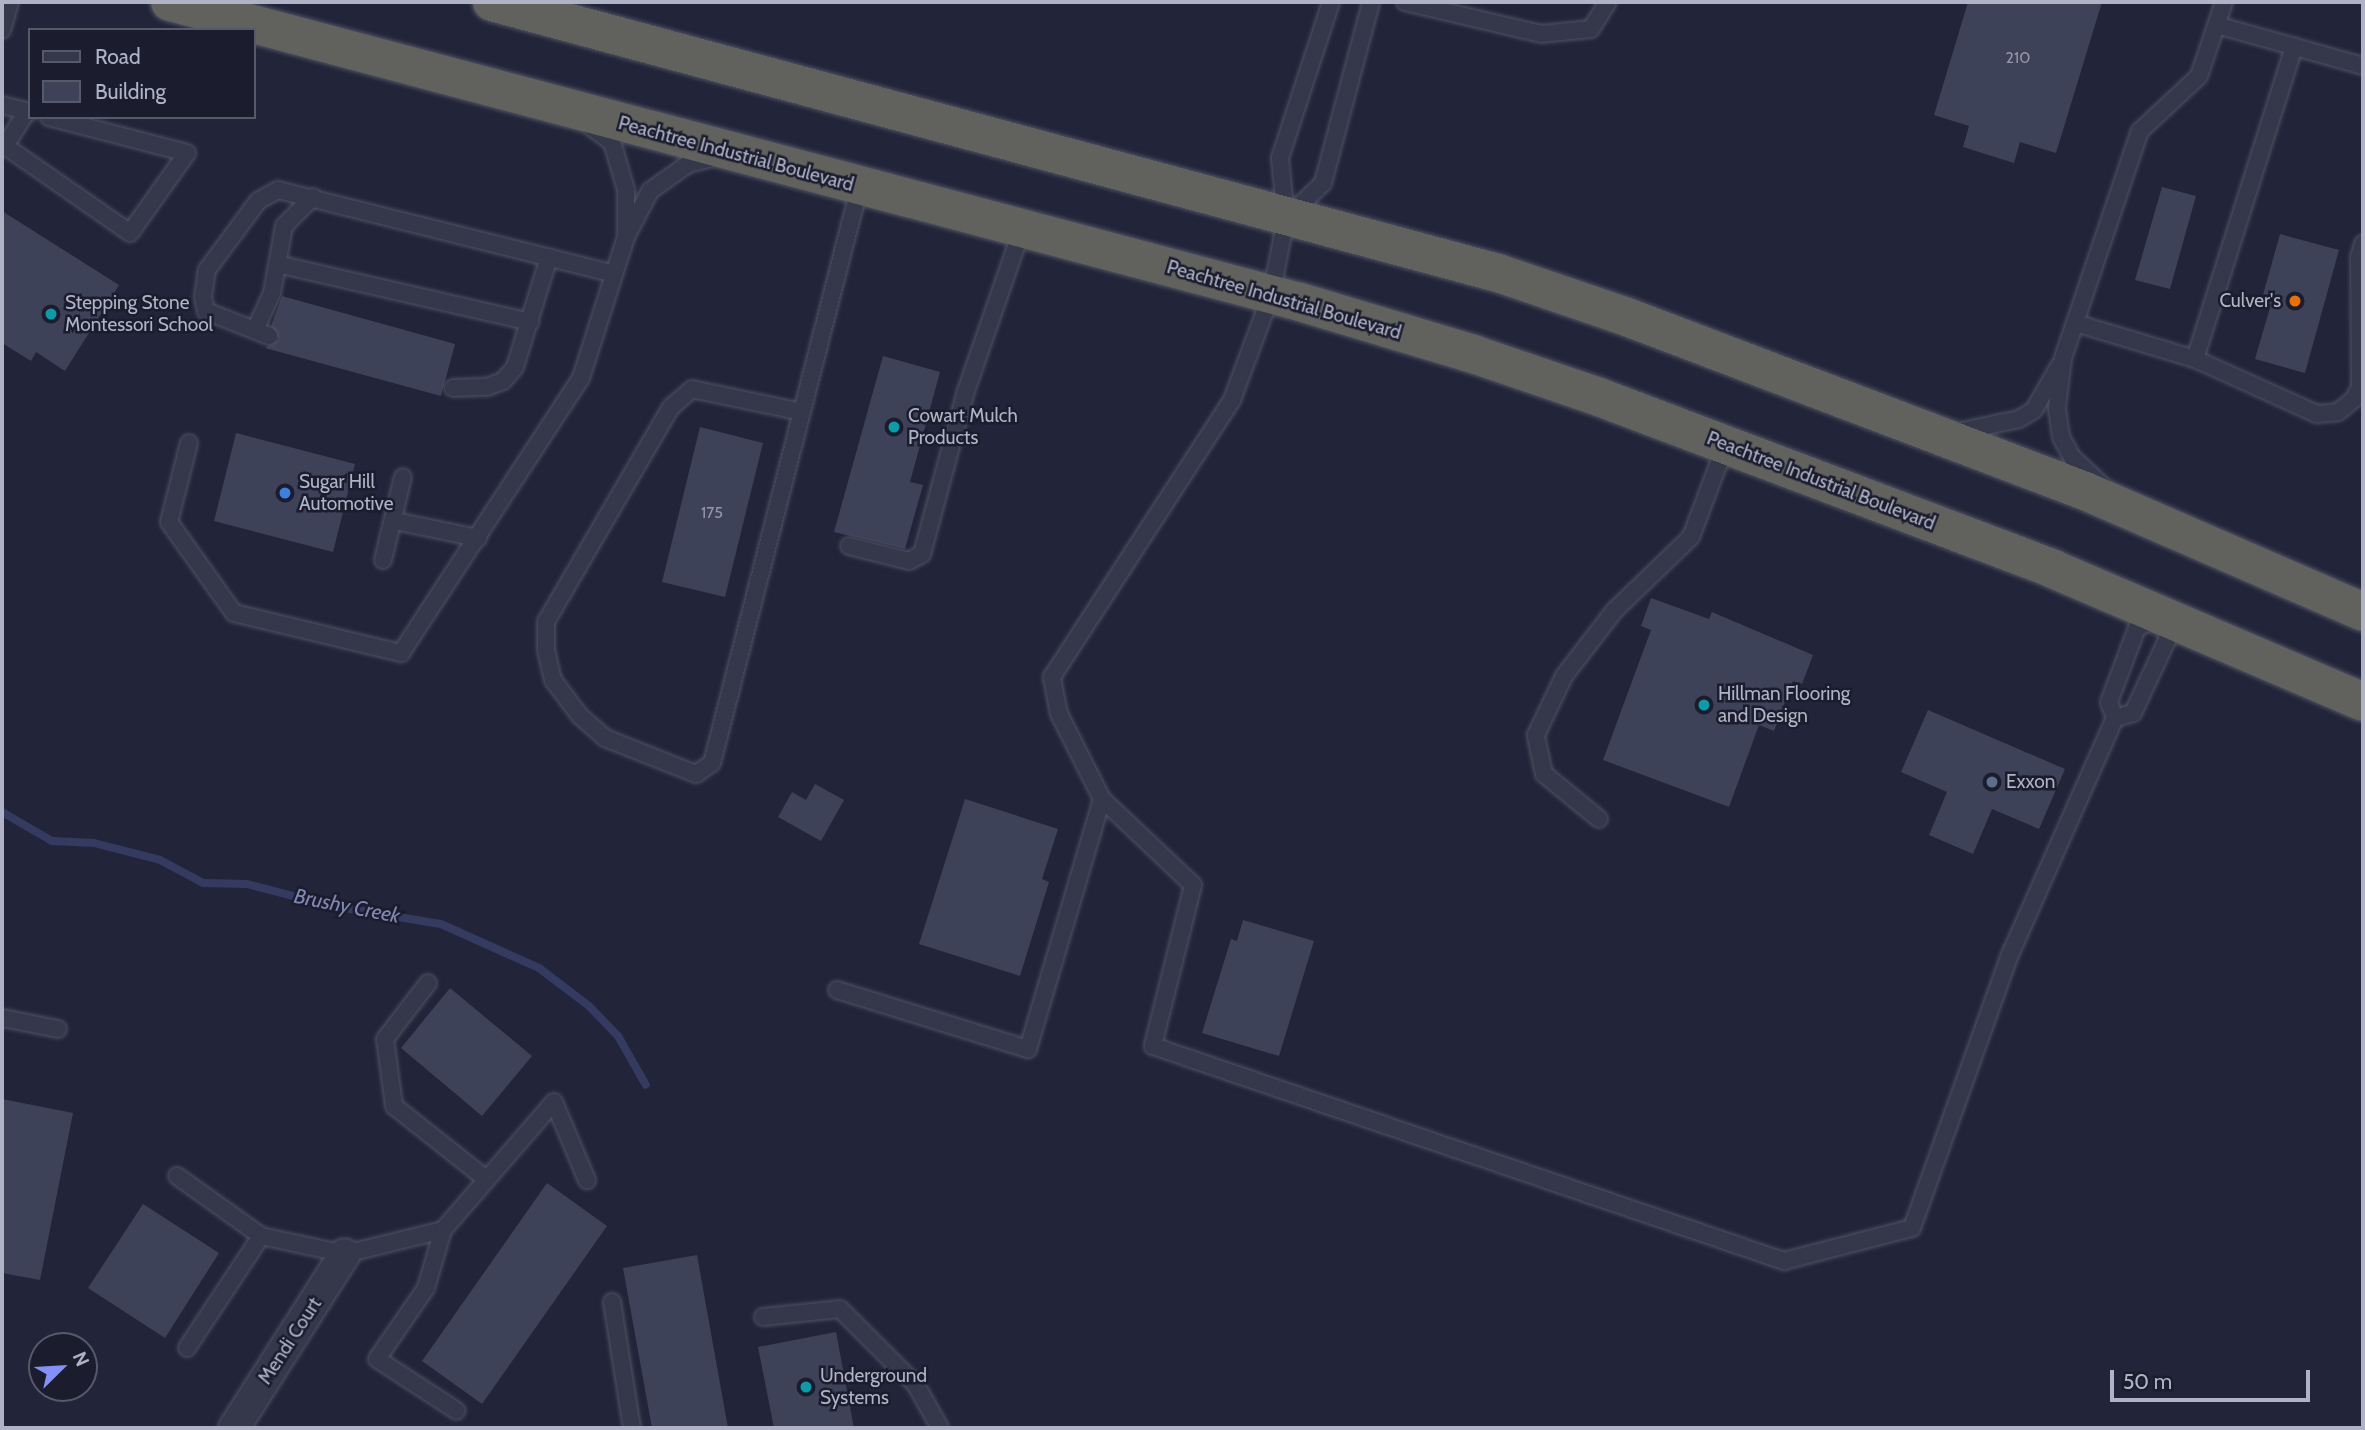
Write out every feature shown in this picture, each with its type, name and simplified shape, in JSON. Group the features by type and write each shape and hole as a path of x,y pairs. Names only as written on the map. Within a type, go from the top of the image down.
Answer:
{"highway":[{"name":"Peachtree Industrial Boulevard","path":"170,2 1272,295 1473,354 1726,444 2053,569 2363,702"},
{"path":"492,2 1286,219 1498,274 1627,317 1937,435 2131,511 2363,612"}],"street":[{"name":"Mendi Court","path":"234,1428 345,1254"}],"lane":[{"path":"2,30 10,2"},
{"path":"1331,2 1280,158 1286,219 1272,295 1232,400 1052,677 1059,714 1102,799 1193,885 1153,1046 1784,1261 1912,1228 2009,957 2115,718 2109,702 2137,628 2161,615 2168,638 2133,713 2115,718"},
{"path":"1286,219 1323,183 1371,2"},
{"path":"1405,2 1541,34 1591,29 1608,2"},
{"path":"1937,435 2007,422 2035,410 2063,358 2140,131 2199,76 2224,2"},
{"path":"2217,25 2363,66"},
{"path":"2195,359 2294,46"},
{"path":"2,105 28,112 5,146 130,233 187,153 57,119"},
{"path":"564,108 612,142 626,190 626,237"},
{"path":"189,443 169,522 234,613 401,653 581,378 626,237 650,191 688,164 732,153"},
{"path":"802,412 692,388 671,408 546,622 546,650 553,680 580,716 605,738 696,774 712,763 802,412 859,186"},
{"path":"313,197 284,226 262,333 206,311 203,297 207,270 258,201 278,190 313,197 614,274"},
{"path":"849,546 909,561 922,554 966,391 1022,229"},
{"path":"2075,323 2195,359 2317,414 2338,412 2349,405 2361,379 2359,257 2363,244"},
{"path":"453,388 478,388 503,381 515,367 549,257"},
{"path":"277,264 530,322"},
{"path":"2063,358 2057,407 2061,437 2072,457 2131,511"},
{"path":"1599,819 1544,774 1536,735 1564,676 1614,611 1691,537 1726,444"},
{"path":"383,560 395,521 403,477"},
{"path":"395,521 478,538"},
{"path":"837,990 1028,1049 1102,799"},
{"path":"428,983 385,1039 394,1106 486,1179"},
{"path":"2,1018 58,1029"},
{"path":"457,1411 377,1359 426,1287 443,1230 554,1102 587,1180"},
{"path":"177,1176 261,1236 345,1254 443,1230"},
{"path":"187,1348 261,1236"},
{"path":"612,1302 632,1428"},
{"path":"763,1317 840,1309 916,1385 933,1425"}],"building":[{"path":"1968,2 2102,2 2056,153 2020,142 2014,163 1963,147 1969,126 1934,115"},
{"path":"2162,187 2196,196 2170,289 2135,280"},
{"name":"Stepping Stone Montessori School","path":"2,211 119,285 65,371 36,352 31,361 2,343"},
{"path":"2280,234 2339,250 2305,373 2255,359 2271,304 2261,302"},
{"path":"282,296 455,344 441,396 265,348 279,339 271,326"},
{"name":"Cowart Mulch Products","path":"883,356 940,372 910,482 923,485 905,549 834,532"},
{"path":"700,427 763,443 725,597 662,582"},
{"name":"Sugar Hill Automotive","path":"236,433 355,464 333,552 214,521"},
{"name":"Hillman Flooring and Design","path":"1651,598 1709,619 1712,612 1813,655 1802,684 1793,681 1774,731 1759,725 1729,807 1603,760 1651,630 1641,626"},
{"name":"Exxon","path":"1928,710 2065,769 2039,829 1992,809 1973,854 1929,835 1947,792 1901,772"},
{"path":"815,784 844,800 821,841 778,817 792,792 806,800"},
{"path":"965,799 1058,829 1042,879 1049,882 1020,976 919,944"},
{"path":"1243,920 1314,941 1279,1056 1202,1033 1231,939 1237,941"},
{"path":"450,988 532,1056 482,1116 401,1048"},
{"path":"2,1099 73,1113 40,1280 2,1273"},
{"path":"547,1183 607,1226 482,1404 422,1361"},
{"path":"143,1204 219,1253 165,1338 88,1288"},
{"path":"697,1255 728,1428 652,1428 623,1268"},
{"name":"Underground Systems","path":"836,1332 854,1428 774,1428 758,1347"}],"waterway":[{"name":"Brushy Creek","path":"2,812 52,841 94,843 160,860 203,883 247,884 332,906 441,924 539,968 589,1006 618,1036 646,1085"}],"place":[{"name":"Culver's","path":"2295,301"},
{"name":"Stepping Stone Montessori School","path":"51,314"},
{"name":"Cowart Mulch Products","path":"894,427"},
{"name":"Sugar Hill Automotive","path":"285,493"},
{"name":"Hillman Flooring and Design","path":"1704,705"},
{"name":"Exxon","path":"1992,782"},
{"name":"Underground Systems","path":"806,1387"}]}
